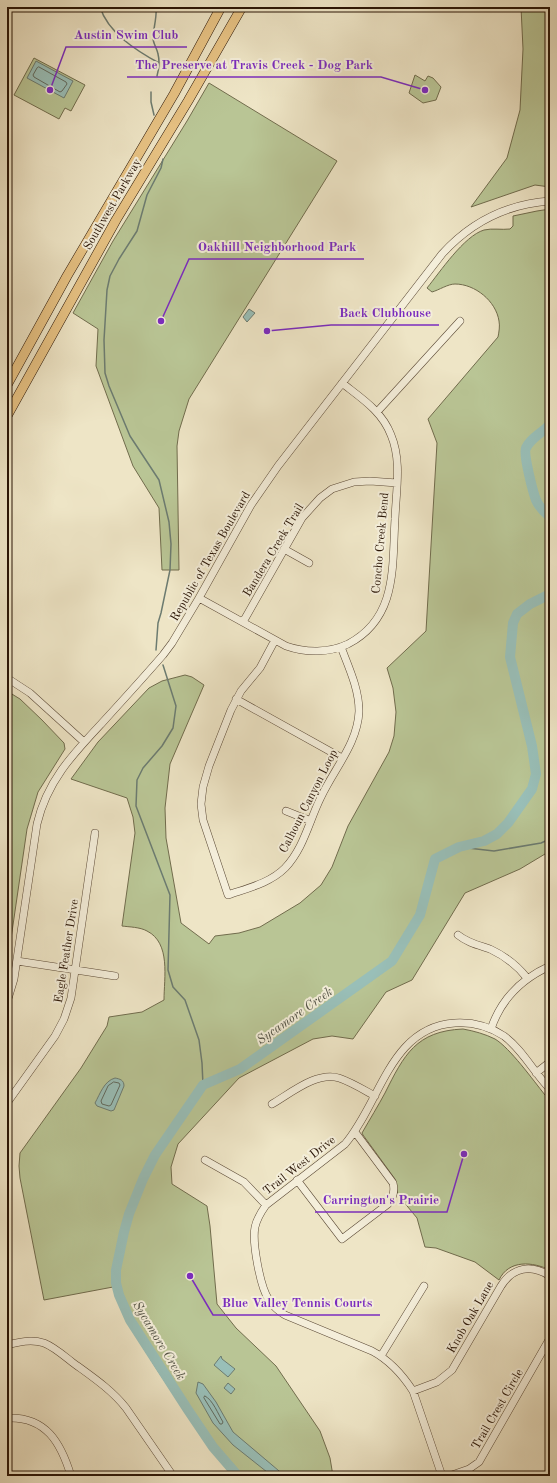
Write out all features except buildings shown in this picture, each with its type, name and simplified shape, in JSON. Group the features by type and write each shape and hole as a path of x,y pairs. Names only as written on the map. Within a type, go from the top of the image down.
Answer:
{"main road":[{"name":"Southwest Parkway","path":"7,385 67,276 174,94 221,7"},
{"name":"Southwest Parkway","path":"7,416 116,220 188,101 242,7"},
{"path":"174,94 188,101"}],"street":[{"name":"Republic of Texas Boulevard","path":"7,1002 14,979 39,816 47,793 58,773 172,643 199,598 234,534 267,482 288,452 442,254 459,237 476,224 498,212 522,205 550,201"},
{"path":"378,412 460,321"},
{"name":"Concho Creek Bend","path":"199,598 293,649 306,651 321,651 341,647 361,637 378,619 386,601 391,582 397,461 394,444 388,428 378,412 342,383"},
{"name":"Bandera Creek Trail","path":"243,622 302,518 320,498 332,489 346,484 362,481 397,483"},
{"path":"284,549 309,563"},
{"name":"Calhoun Canyon Loop","path":"275,640 260,668 236,699 205,777 203,787 201,804 205,829 228,895 266,881 284,868 299,850 321,796 349,747 356,730 359,707 355,684 341,647"},
{"path":"7,678 30,693 84,742"},
{"path":"236,699 342,758"},
{"path":"286,811 311,821"},
{"name":"Eagle Feather Drive","path":"7,1103 55,1036 64,1019 71,998 95,833"},
{"path":"458,935 471,944 484,947 502,956 516,966 527,978"},
{"path":"17,961 115,976"},
{"path":"491,1029 497,1012 527,978 550,966"},
{"name":"Trail West Drive","path":"442,1476 413,1391 402,1376 381,1356 360,1345 285,1315 272,1304 264,1291 254,1237 255,1225 258,1217 266,1205 345,1144 355,1132 398,1054 420,1034 449,1024 470,1024 491,1029 504,1036 516,1047 550,1089"},
{"path":"536,1072 550,1062"},
{"path":"272,1104 311,1081 326,1076 340,1078 375,1096"},
{"path":"297,1180 342,1239 388,1204 394,1193 393,1183 355,1132"},
{"path":"205,1160 244,1182 254,1190 266,1205"},
{"name":"Knob Oak Lane","path":"413,1391 437,1382 452,1370 501,1286 512,1274 521,1269 533,1269 544,1272 550,1276"},
{"path":"381,1356 424,1286"},
{"name":"Trail Crest Circle","path":"449,1476 469,1469 479,1462 550,1338"},
{"path":"7,1345 32,1341 44,1343 62,1354 117,1397 173,1476"},
{"path":"7,1418 20,1418 33,1422 50,1434 64,1454 71,1476"}],"green space":[{"path":"521,7 550,7 550,187 535,185 471,207 507,158 520,110 523,49"},
{"path":"34,58 85,85 71,111 65,108 59,119 14,95"},
{"path":"415,75 425,81 428,76 433,78 441,87 436,100 423,103 409,93"},
{"path":"209,83 337,161 189,399 179,431 177,446 179,570 162,570 159,508 133,466 96,366 98,329 73,313 113,241"},
{"path":"550,209 550,851 520,869 465,893 412,980 386,992 353,1039 332,1036 313,1039 239,1078 178,1144 171,1167 172,1184 207,1206 217,1304 236,1328 276,1366 320,1431 330,1458 333,1476 232,1476 193,1423 156,1368 126,1319 113,1287 44,1300 20,1178 20,1153 81,1068 107,1026 109,1017 142,1012 164,1000 165,972 163,952 160,944 155,937 147,931 122,926 135,833 133,817 127,798 71,779 98,742 149,688 162,681 185,675 192,677 204,685 170,764 165,808 166,838 181,923 209,944 215,936 239,933 260,927 300,903 321,885 332,867 348,826 389,752 394,736 396,712 393,688 387,668 426,631 437,443 428,419 498,337 499,321 494,307 477,290 455,284 432,292 427,288 453,255 468,239 487,229 510,229 513,226 513,216"},
{"path":"7,691 20,699 42,720 64,743 65,749 38,792 27,829 7,966"},
{"path":"463,1029 487,1036 501,1043 545,1095 550,1098 550,1270 529,1264 515,1265 503,1273 499,1280 475,1262 436,1248 425,1247 417,1218 398,1195 395,1179 362,1133 399,1067 414,1048 423,1040 434,1034"}],"water":[{"path":"36,61 73,81 64,98 27,78"},
{"path":"249,309 255,313 247,322 243,317"},
{"path":"115,1078 120,1079 124,1086 114,1110 111,1111 97,1106 95,1103 103,1088 108,1082"},
{"path":"221,1356 222,1359 235,1369 228,1377 214,1365"},
{"path":"198,1382 203,1384 216,1402 233,1432 285,1476 272,1476 233,1445 213,1423 196,1393"},
{"path":"228,1383 235,1389 231,1394 224,1388"}],"waterway":[{"path":"100,7 104,16 116,33 133,47 159,63"},
{"path":"156,7 153,38 159,60 157,76"},
{"path":"151,92 151,102 154,115"},
{"path":"156,650 158,623 170,570 171,544 169,522 159,480 130,436 109,386 105,373 104,340 107,290 110,276 137,231 147,195 161,168 163,159"},
{"name":"Sycamore Creek","path":"550,424 528,444 525,452 536,500 550,517"},
{"name":"Sycamore Creek","path":"238,1476 213,1447 188,1410 130,1320 119,1295 116,1283 116,1270 129,1214 143,1179 155,1155 203,1085 240,1069 392,961 420,915 435,859 459,847 484,841 497,834 508,823 532,789 536,774 532,746 510,657 513,623 517,614 530,604 550,594"},
{"path":"163,665 176,706 173,728 162,746 143,768 137,780 136,806 170,895 168,970 173,987 185,1000 199,1040 203,1085"},
{"path":"459,847 494,851 541,843 550,839"}],"place":[{"name":"Austin Swim Club","path":"50,90"},
{"name":"The Preserve at Travis Creek - Dog Park","path":"425,90"},
{"name":"Oakhill Neighborhood Park","path":"161,321"},
{"name":"Back Clubhouse","path":"267,331"},
{"name":"Carrington's Prairie","path":"464,1154"},
{"name":"Blue Valley Tennis Courts","path":"190,1276"}]}
